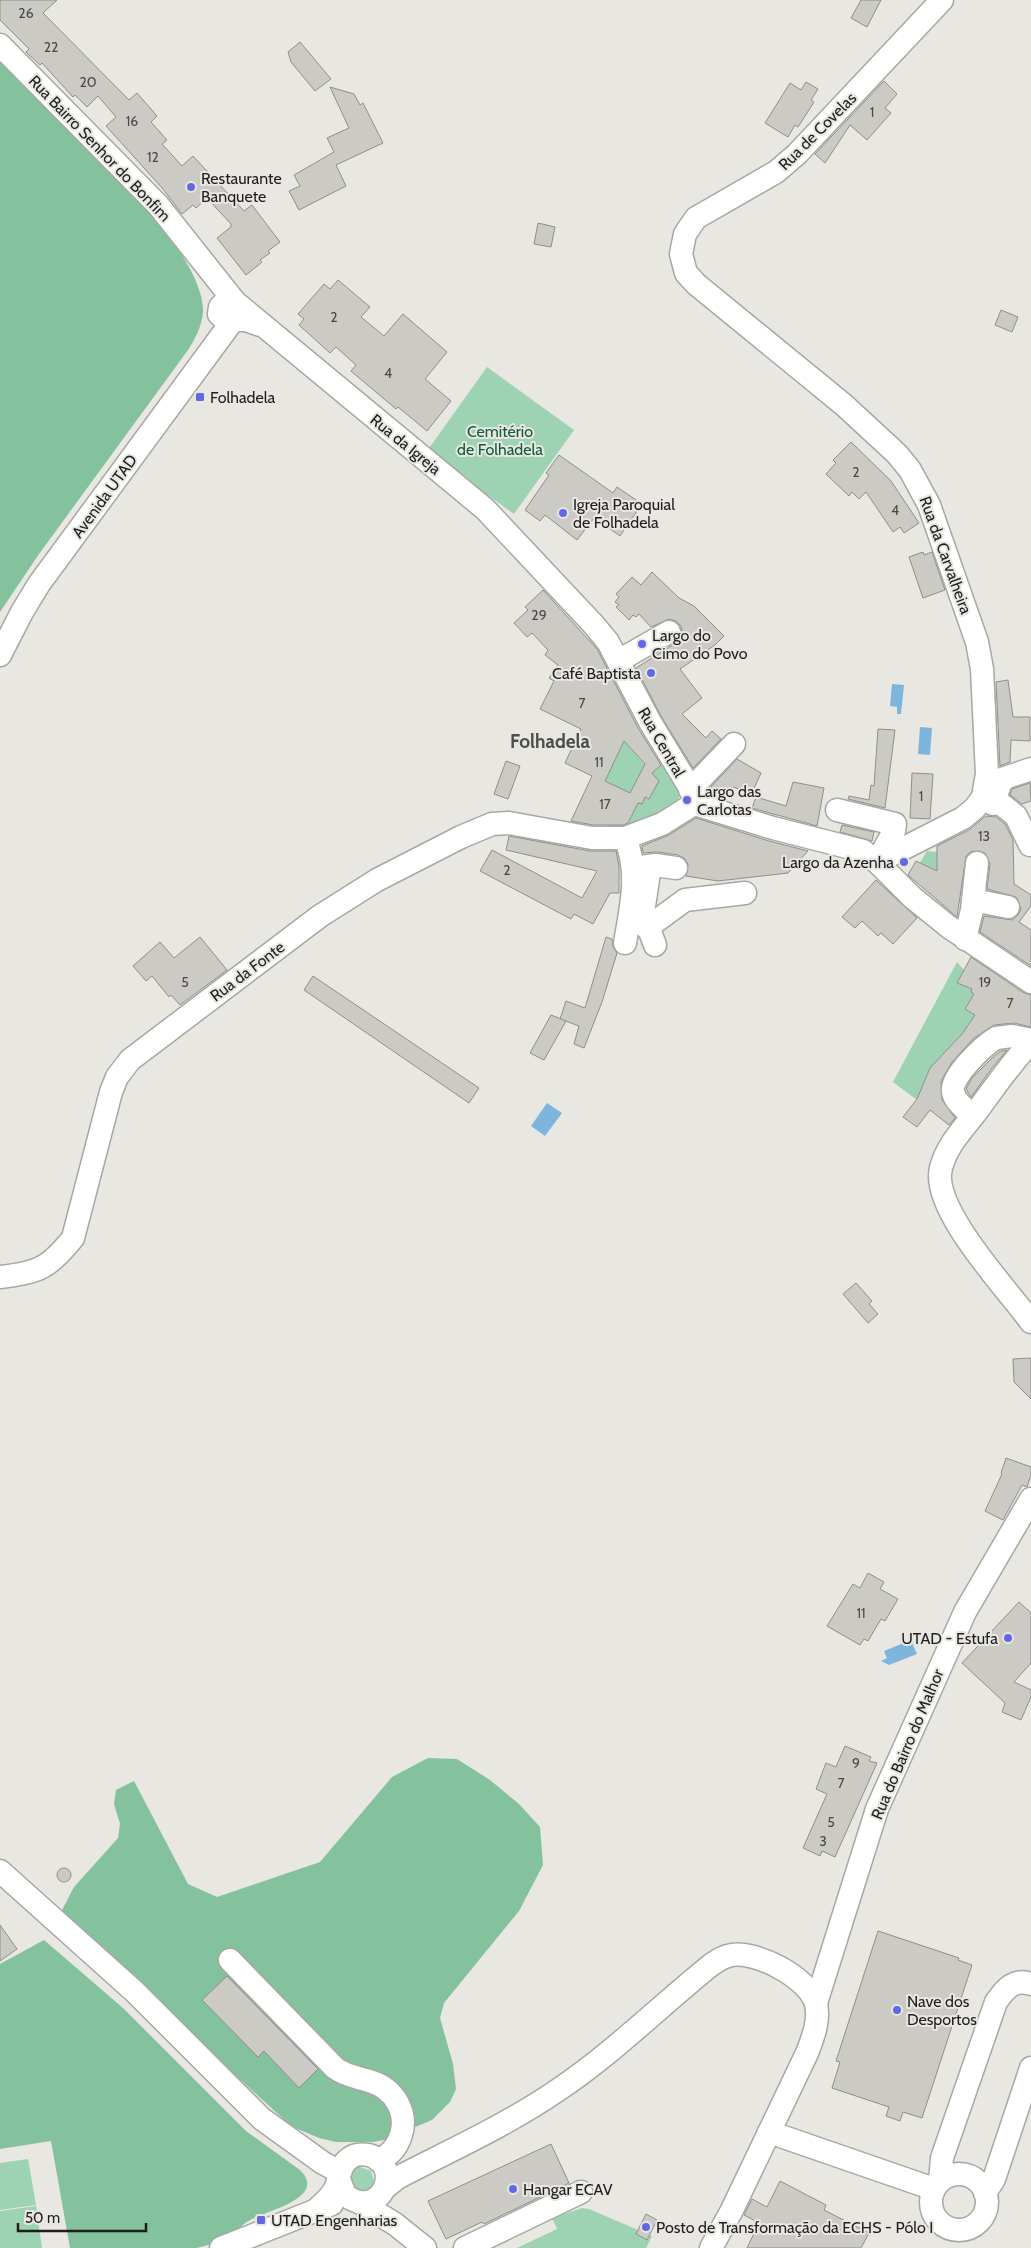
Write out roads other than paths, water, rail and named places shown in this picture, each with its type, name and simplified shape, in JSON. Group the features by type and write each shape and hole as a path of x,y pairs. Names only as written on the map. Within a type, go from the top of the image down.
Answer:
{"street":[{"name":"Rua de Covelas","path":"708,294 686,273 680,254 685,234 696,218 776,172 797,154 942,0"},
{"name":"Rua Bairro Senhor do Bonfim","path":"0,45 158,205 196,254 231,310"},
{"name":"Rua da Carvalheira","path":"708,294 844,405 897,454 920,487 939,532 977,642 980,656 987,782 983,796 969,814"},
{"name":"Rua da Igreja","path":"231,310 246,320 260,325 485,509 599,630 618,662"},
{"name":"Avenida UTAD","path":"0,655 39,584 217,341 231,310"},
{"path":"618,662 669,632"},
{"name":"Rua Central","path":"618,662 694,796"},
{"path":"734,744 694,796 662,824 625,838 642,867 643,913 651,937 685,900 745,893"},
{"path":"877,862 969,814 991,806 996,800 998,785 1002,779 1031,769"},
{"path":"694,796 704,808 716,812 857,849 877,862 913,898 965,939 1019,972 1031,982"},
{"path":"996,800 1016,816 1030,845"},
{"path":"837,810 895,824 895,828 877,862"},
{"name":"Rua da Fonte","path":"0,1277 39,1270 57,1256 73,1238 110,1092 117,1077 130,1060 320,916 377,880 456,839 492,824 518,823 592,838 625,838"},
{"path":"965,939 973,900 977,863"},
{"path":"642,867 676,868"},
{"path":"625,943 633,899 642,867"},
{"path":"973,900 1008,907"},
{"path":"973,1116 956,1099 953,1092 954,1080 996,1038 1012,1036 1031,1041 973,1116 949,1147 940,1170 940,1182 956,1220 974,1250 1031,1322"},
{"name":"Rua do Bairro do Malhor","path":"711,2248 812,2041 815,2029 816,2003 849,1895 884,1792 965,1612 1031,1500"},
{"path":"0,1871 134,1992 262,2119 316,2158 343,2170"},
{"path":"382,2176 392,2169 414,2170 512,2119 559,2090 720,1958 741,1955 755,1957 785,1971 806,1985 816,2003"},
{"path":"221,2248 317,2209 355,2201 376,2199 390,2153 399,2141 403,2122 398,2103 381,2086 346,2075 335,2068 230,1960"},
{"path":"769,2132 937,2185 957,2174 966,2175 981,2185 987,2202 981,2219 966,2229 948,2228 934,2216 931,2198 937,2185 942,2158 996,2002 1005,1989 1016,1982 1031,1984"},
{"path":"985,2193 994,2179 1031,2068"},
{"path":"317,2209 332,2194 343,2170 364,2154 382,2176 384,2209 395,2224"},
{"path":"343,2170 345,2195 395,2224 425,2248"},
{"path":"464,2248 581,2192"}],"water":[{"path":"892,684 904,685 901,714 897,714 897,707 890,706"},
{"path":"920,727 932,728 930,755 918,754"},
{"path":"547,1103 562,1113 545,1136 531,1126"},
{"path":"911,1640 917,1654 889,1665 881,1661 887,1658 884,1651"}],"place":[{"name":"Restaurante Banquete","path":"191,187"},
{"name":"Folhadela","path":"200,397"},
{"name":"Igreja Paroquial de Folhadela","path":"563,513"},
{"name":"Largo do Cimo do Povo","path":"642,644"},
{"name":"Café Baptista","path":"651,673"},
{"name":"Largo das Carlotas","path":"687,800"},
{"name":"Largo da Azenha","path":"904,862"},
{"name":"UTAD - Estufa","path":"1008,1638"},
{"name":"Nave dos Desportos","path":"897,2010"},
{"name":"Hangar ECAV","path":"513,2189"},
{"name":"UTAD Engenharias","path":"261,2220"},
{"name":"Posto de Transformação da ECHS - Pólo I","path":"646,2227"}],"district":[{"name":"Folhadela","path":"550,741"}],"park label":[{"name":"Cemitério de Folhadela","path":"500,440"}]}
